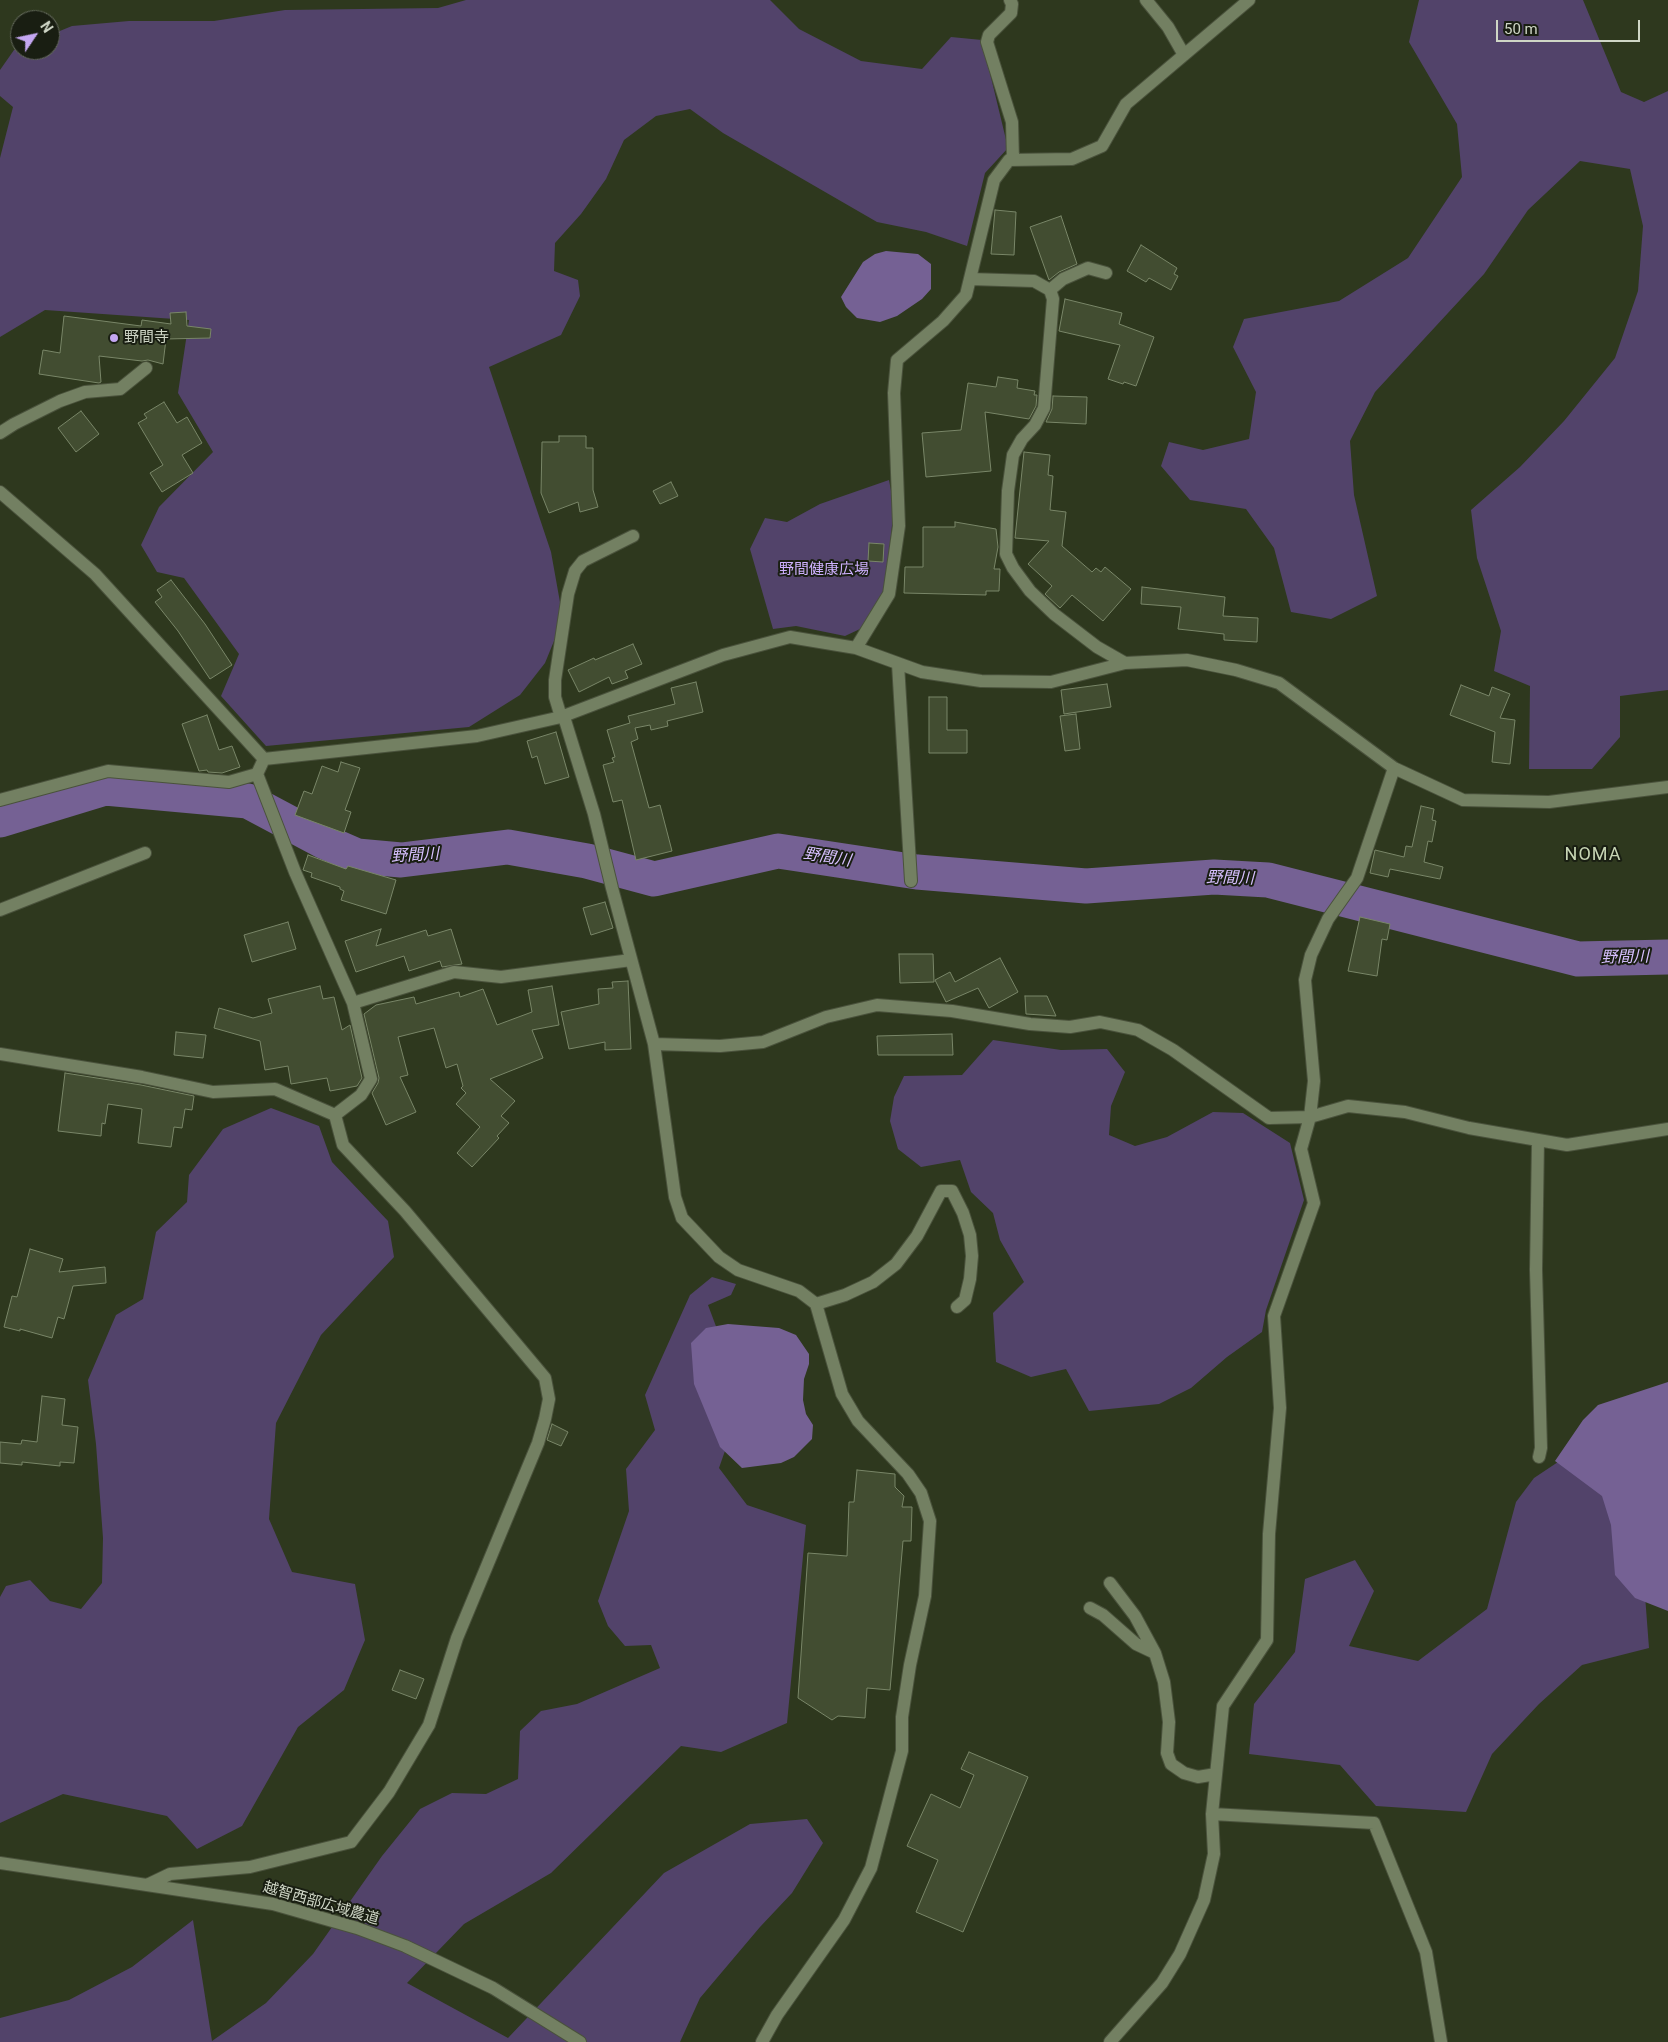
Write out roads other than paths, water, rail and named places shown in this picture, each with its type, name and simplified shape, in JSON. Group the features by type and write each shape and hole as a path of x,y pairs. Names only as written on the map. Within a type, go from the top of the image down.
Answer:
{"street":[{"path":"1010,0 1012,4 1011,13 990,35 987,42 1012,122 1013,160"},
{"path":"1146,0 1168,27 1184,55"},
{"path":"856,648 889,594 899,526 894,392 897,360 944,321 966,295 994,180 1009,160 1072,159 1102,146 1126,104 1249,0"},
{"path":"1050,290 1063,279 1088,268 1106,274"},
{"path":"970,279 1034,281 1050,290 1054,299 1044,408 1035,425 1022,439 1014,455 1008,491 1006,554 1013,568 1030,591 1054,614 1097,647 1125,663"},
{"path":"0,433 60,400 85,392 120,389 146,368"},
{"path":"0,492 95,574 264,759"},
{"path":"633,536 590,556 575,571 568,594 555,680 555,696 594,814 654,1044 675,1197 682,1218 719,1257 738,1270 799,1291 816,1304 842,1394 858,1421 902,1467 921,1493 930,1521 925,1596 910,1665 902,1717 902,1751 871,1868 844,1920 777,2015 762,2042"},
{"path":"264,759 477,736 563,717 722,655 790,637 856,648 922,672 980,681 1051,682 1125,663 1187,660 1236,670 1279,682 1394,768 1463,800 1549,802 1668,787"},
{"path":"898,664 911,880"},
{"path":"264,759 257,774 295,872 353,1003 371,1079 361,1095 335,1115"},
{"path":"1110,2042 1162,1983 1180,1954 1204,1900 1214,1854 1212,1814 1223,1706 1267,1640 1269,1534 1280,1408 1274,1316 1314,1203 1301,1149 1310,1117 1314,1081 1305,980 1312,955 1328,919 1357,878 1394,768"},
{"path":"0,800 108,771 229,782 257,774"},
{"path":"0,910 145,853"},
{"path":"353,1003 454,972 501,977 631,960"},
{"path":"654,1044 720,1046 762,1042 826,1017 877,1005 952,1011 1030,1024 1070,1027 1100,1022 1138,1030 1173,1050 1269,1118 1310,1117 1348,1106 1404,1112 1469,1128 1567,1145 1668,1129"},
{"path":"0,1054 213,1092 274,1090 335,1115"},
{"path":"146,1885 170,1874 250,1867 351,1842 389,1792 429,1725 457,1638 538,1443 545,1419 549,1399 545,1378 405,1211 343,1145 335,1115"},
{"path":"1538,1140 1536,1270 1541,1448 1538,1457"},
{"path":"816,1304 845,1295 873,1282 896,1264 917,1236 941,1191 952,1191 964,1213 970,1235 972,1256 970,1279 965,1300 957,1307"},
{"path":"1110,1582 1135,1616 1155,1653 1164,1682 1168,1722 1167,1753 1171,1764 1184,1773 1198,1777 1216,1774"},
{"path":"1090,1608 1103,1616 1136,1644 1155,1653"},
{"path":"1212,1814 1374,1824 1426,1952 1441,2042"},
{"name":"越智西部広域農道","path":"0,1863 273,1904 357,1928 405,1946 493,1988 580,2042"}],"waterway":[{"name":"野間川","path":"0,820 105,788 248,801 325,842 357,856 401,860 508,847 587,861 654,879 778,851 917,872 1086,886 1214,877 1268,880 1578,959 1668,957"}],"place":[{"name":"野間寺","path":"114,338"}],"district":[{"name":"NOMA","path":"1593,855"}],"park label":[{"name":"野間健康広場","path":"824,570"}]}
